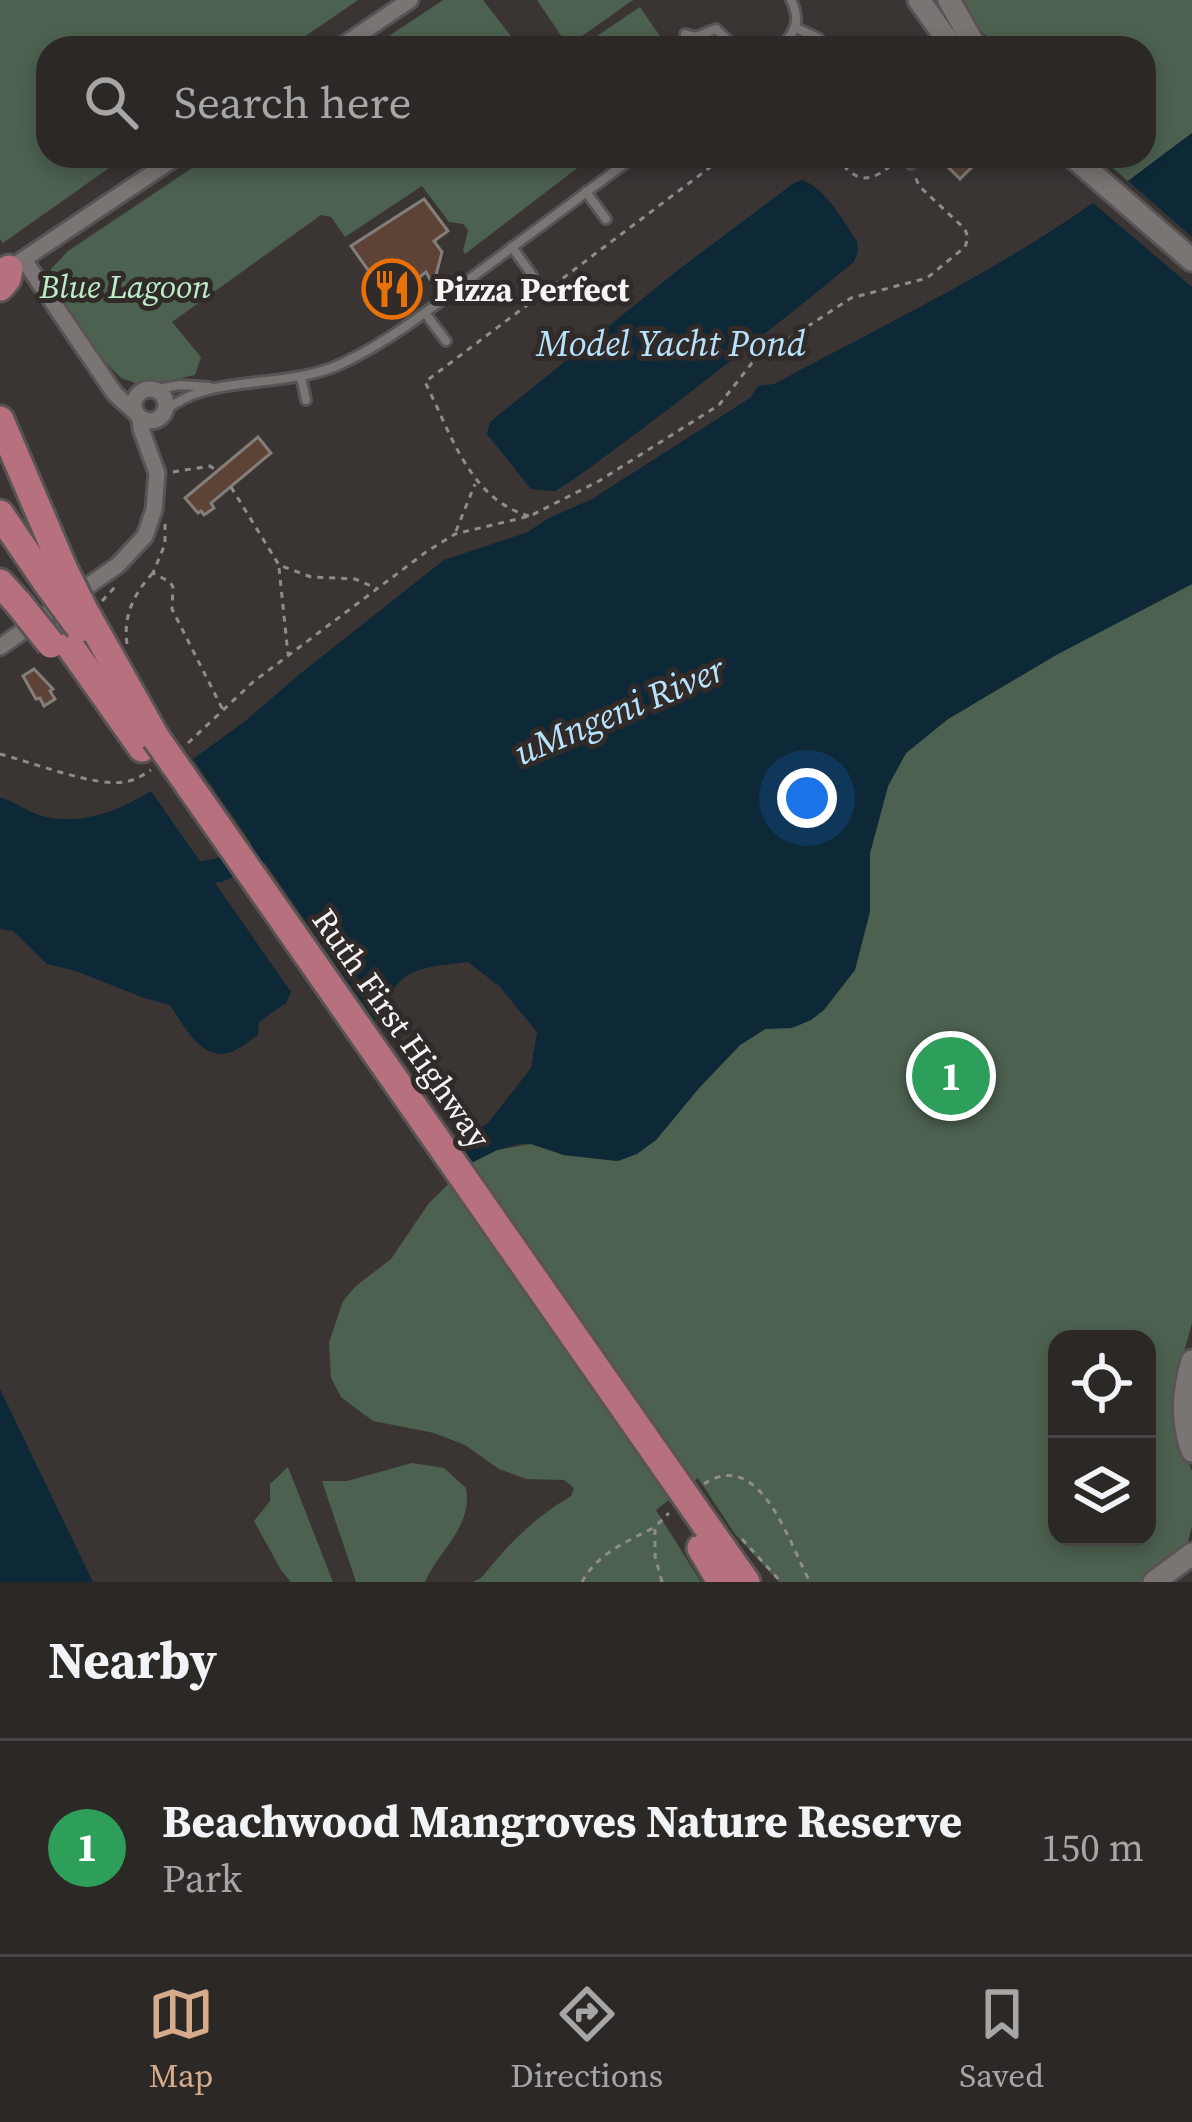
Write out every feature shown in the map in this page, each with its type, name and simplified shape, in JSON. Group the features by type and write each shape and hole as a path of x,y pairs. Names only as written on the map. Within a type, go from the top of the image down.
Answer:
{"highway":[{"path":"0,420 32,586 70,631"},
{"name":"Ruth First Highway","path":"0,514 32,586"},
{"name":"Ruth First Highway","path":"0,546 70,631 746,1582"},
{"path":"711,1537 760,1582"},
{"name":"Ruth First Highway","path":"711,1537 722,1582"}],"main road":[{"path":"920,0 945,36"},
{"path":"949,0 969,36"},
{"path":"1086,168 1192,260"},
{"path":"1192,1361 1184,1403 1192,1451"},
{"path":"1154,1582 1184,1570 1192,1542"}],"street":[{"path":"356,36 410,0"},
{"path":"106,381 165,400 165,411 154,421 138,416 106,381 8,273 161,168"},
{"path":"0,647 118,565 150,525 157,473 134,401 146,391"}],"lane":[{"path":"789,36 797,19 790,0"},
{"path":"796,28 814,36"},
{"path":"685,34 692,36"},
{"path":"165,411 184,397 301,377 356,357 424,313 618,168"},
{"path":"586,192 606,219"},
{"path":"512,248 532,275"},
{"path":"424,313 446,341"},
{"path":"301,377 306,400"},
{"path":"146,391 180,385 217,388"}],"path":[{"path":"530,516 502,505 476,482 425,382 709,168"},
{"path":"845,168 858,178 878,176 890,168"},
{"path":"0,754 104,782 139,778 153,747 223,710 253,682 426,552 454,535 530,516 598,482 719,405 752,362 851,298 927,278 955,257 968,238 965,229 919,186 911,168"},
{"path":"157,473 210,466 217,471"},
{"path":"454,535 476,482"},
{"path":"230,487 279,566 288,656"},
{"path":"128,647 129,608 153,573 165,544 165,512"},
{"path":"279,566 310,577 355,579 377,588"},
{"path":"153,573 170,582 172,609 223,710"},
{"path":"582,1582 590,1568 612,1550 655,1527"},
{"path":"711,1537 781,1582"}],"green space":[{"path":"0,0 358,0 306,36 36,36 36,168 109,168 3,243"},
{"path":"443,0 483,0 511,36 389,36"},
{"path":"537,0 633,0 582,36 561,36"},
{"path":"963,0 1192,0 1192,133 1156,160 1156,36 986,36"},
{"path":"640,7 660,36 597,36"},
{"name":"Blue Lagoon","path":"192,168 577,168 465,254 468,230 449,222 422,186 345,237 331,217 321,215 172,322 201,357 195,375 144,386 121,378 82,334 55,291 51,269 68,251"},
{"path":"1113,168 1145,168 1128,181"},
{"path":"1192,584 1192,1323 1178,1374 1178,1433 1192,1471 1188,1541 1180,1554 1145,1582 779,1582 735,1534 698,1478 656,1510 701,1582 473,1582 533,1523 571,1496 574,1488 564,1480 526,1479 499,1469 465,1445 434,1433 373,1421 341,1397 331,1378 329,1342 343,1301 391,1259 429,1203 469,1164 497,1150 531,1144 564,1155 617,1161 656,1140 699,1088 740,1045 765,1029 870,912 870,853 888,786 906,753 948,719 1056,655"},
{"path":"412,1463 444,1468 466,1488 460,1526 425,1582 356,1582 322,1481 347,1481"},
{"path":"288,1467 333,1582 291,1582 254,1521 270,1501 270,1484"}],"water":[{"path":"1192,133 1192,237 1128,181 1145,168 1156,168 1156,160"},
{"name":"Model Yacht Pond","path":"802,180 826,198 857,241 854,262 577,477 555,491 531,489 487,434 490,422 678,270"},
{"path":"1093,203 1192,287 1192,584 1056,655 948,719 906,753 888,786 870,853 870,912 855,970 824,1010 792,1028 765,1029 740,1045 656,1140 637,1154 618,1161 519,1144 469,1164 458,1139 488,1123 531,1068 537,1032 500,987 468,962 410,974 393,990 375,1021 193,759 444,560 528,532 592,499 750,398 758,386 774,384 936,298"},
{"path":"151,791 291,992 286,1003 259,1022 258,1035 231,1052 221,1054 202,1047 170,1005 47,964 13,931 0,929 0,797 40,815 74,819 114,810"},
{"path":"0,1389 93,1582 0,1582"}],"building":[{"path":"949,168 971,168 960,179"},
{"path":"424,199 448,231 434,241 442,252 436,275 430,279 426,272 404,289 395,287 393,295 385,294 351,246"},
{"path":"258,437 271,453 211,503 214,508 204,515 198,513 185,498"},
{"path":"34,669 53,689 55,699 44,706 23,676"}],"waterway":[{"name":"uMngeni River","path":"175,878 219,870 256,854"}],"place":[{"name":"Pizza Perfect","path":"392,289"},
{"name":"Beachwood Mangroves Nature Reserve","path":"951,1076"}]}
